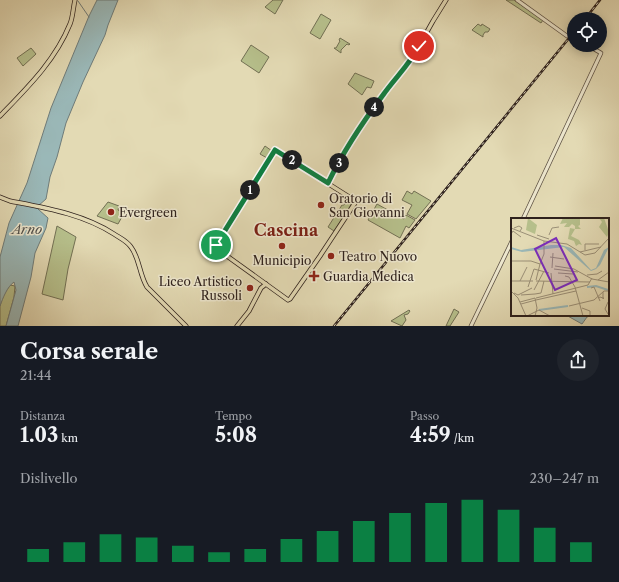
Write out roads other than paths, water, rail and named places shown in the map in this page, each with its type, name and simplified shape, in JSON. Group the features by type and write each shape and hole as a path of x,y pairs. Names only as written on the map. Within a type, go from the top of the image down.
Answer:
{"main road":[{"path":"0,116 40,74 48,62 69,26 75,0"},
{"path":"328,183 360,128 385,92 410,62 446,0"},
{"path":"275,150 328,183 354,200 355,204 317,262 288,300 216,247 275,150"},
{"path":"0,197 10,201 64,213 94,223 127,242 136,255 142,278 148,288 186,326"},
{"path":"260,280 261,288"},
{"path":"237,326 249,311 261,288 266,284"}],"street":[{"path":"518,0 567,36"},
{"path":"523,218 601,53 600,52"},
{"path":"471,326 511,242"}],"water":[{"name":"Arno","path":"97,0 118,0 105,35 66,123 50,177 46,199 38,206 38,209 48,218 46,228 35,253 31,277 18,326 6,326 16,290 14,282 7,290 0,306 0,257 9,223 27,183 51,108"},
{"path":"568,316 590,316 582,324"}],"waterway":[{"path":"78,1 89,17"}],"railway":[{"path":"591,12 600,0"},
{"path":"334,326 567,41"}],"place":[{"name":"Oratorio di San Giovanni","path":"321,205"},
{"name":"Evergreen","path":"111,212"},
{"name":"Municipio","path":"282,246"},
{"name":"Teatro Nuovo","path":"331,256"},
{"name":"Guardia Medica","path":"314,276"},
{"name":"Liceo Artistico Russoli","path":"250,288"}],"district":[{"name":"Cascina","path":"286,230"}]}
